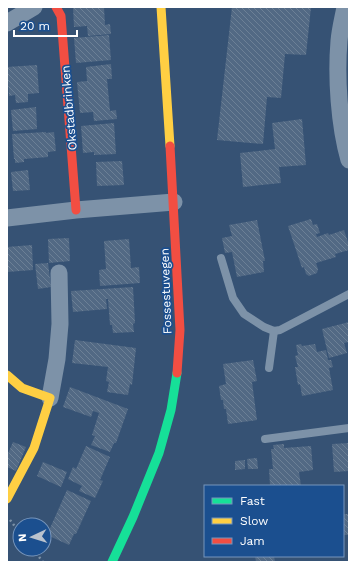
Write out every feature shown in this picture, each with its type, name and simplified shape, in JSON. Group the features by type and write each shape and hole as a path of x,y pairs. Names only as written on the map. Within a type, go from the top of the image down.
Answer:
{"street":[{"path":"7,23 34,7"},
{"name":"Okstadbrinken","path":"56,7 61,16 76,210"},
{"name":"Fossestuvegen","path":"112,562 133,517 159,453 178,370 180,330 174,202 160,7"},
{"path":"345,7 339,40 344,50 339,88 343,132 349,160"},
{"path":"7,218 76,210 174,202"},
{"path":"7,499 34,448 50,398 57,359 60,324 59,273"},
{"path":"7,375 22,388 50,398"}],"lane":[{"path":"221,258 233,298 244,314 264,327 274,331 280,330 349,294"},
{"path":"269,368 274,331"},
{"path":"265,439 349,428"}],"building":[{"path":"73,7 104,7 105,25 110,24 111,34 88,36 87,26 74,27"},
{"path":"232,7 311,7 306,55 285,54 281,98 267,97 263,144 217,140"},
{"path":"109,35 111,60 76,63 74,38"},
{"path":"111,64 112,79 107,79 110,111 116,110 117,119 94,121 93,112 80,113 77,82 87,81 86,67"},
{"path":"37,65 39,93 28,94 28,102 16,103 15,95 9,96 7,67"},
{"path":"36,107 37,129 13,131 11,110"},
{"path":"302,119 306,165 279,167 281,183 243,187 240,153 275,149 272,123"},
{"path":"114,123 116,154 94,155 94,152 83,153 81,126"},
{"path":"54,132 56,151 48,152 48,157 24,159 24,162 15,163 12,134"},
{"path":"122,161 124,185 97,186 96,162"},
{"path":"28,170 30,190 13,191 11,172"},
{"path":"311,219 313,225 317,224 320,233 316,234 317,237 344,230 349,245 349,250 335,254 336,257 316,263 318,269 317,273 309,276 306,274 304,267 302,268 288,226"},
{"path":"257,220 265,261 263,261 264,272 237,277 232,252 225,253 222,238 232,236 229,225"},
{"path":"69,238 70,261 49,263 48,239"},
{"path":"129,239 131,268 139,267 140,283 100,286 99,270 106,269 104,241"},
{"path":"32,245 33,270 7,272 7,247"},
{"path":"48,263 51,287 38,289 35,264"},
{"path":"133,287 134,332 113,333 112,325 110,325 108,299 106,299 107,309 73,312 71,291"},
{"path":"349,322 349,342 344,343 347,353 329,358 322,329"},
{"path":"75,340 136,348 132,385 130,384 128,395 107,392 109,382 106,381 108,367 72,363"},
{"path":"301,344 302,346 315,344 317,352 326,350 328,360 331,360 333,367 329,368 333,390 302,396 300,384 298,385 295,367 298,367 295,356 298,355 296,345"},
{"path":"253,360 257,381 252,382 257,420 228,424 226,409 224,409 223,400 221,400 219,386 226,384 223,364"},
{"path":"70,387 128,409 116,443 114,443 110,452 91,445 95,436 92,435 99,413 93,411 91,417 63,407"},
{"path":"13,442 26,447 16,471 7,467 7,456"},
{"path":"349,443 349,471 334,472 332,444"},
{"path":"284,444 284,448 311,446 313,470 299,472 301,485 270,485 269,469 273,469 271,449 274,449 273,445"},
{"path":"86,446 110,457 100,480 103,481 95,498 79,491 82,486 68,479 73,467 76,469"},
{"path":"257,458 258,469 248,469 247,459"},
{"path":"245,460 245,469 235,470 235,461"},
{"path":"43,462 67,472 61,487 37,476"},
{"path":"67,490 91,501 76,534 74,534 69,545 52,537 52,524"},
{"path":"344,514 349,514 349,535 344,535"},
{"path":"255,557 274,557 275,562 256,562"}],"traffic: fast":[{"path":"112,562 133,517 159,453 171,410 177,373"}],"traffic: slow":[{"path":"161,7 170,146"},
{"path":"7,375 22,388 50,398 34,448 7,499"}],"traffic: jam":[{"path":"56,7 61,16 76,210"},
{"path":"170,146 180,330 177,373"}]}
